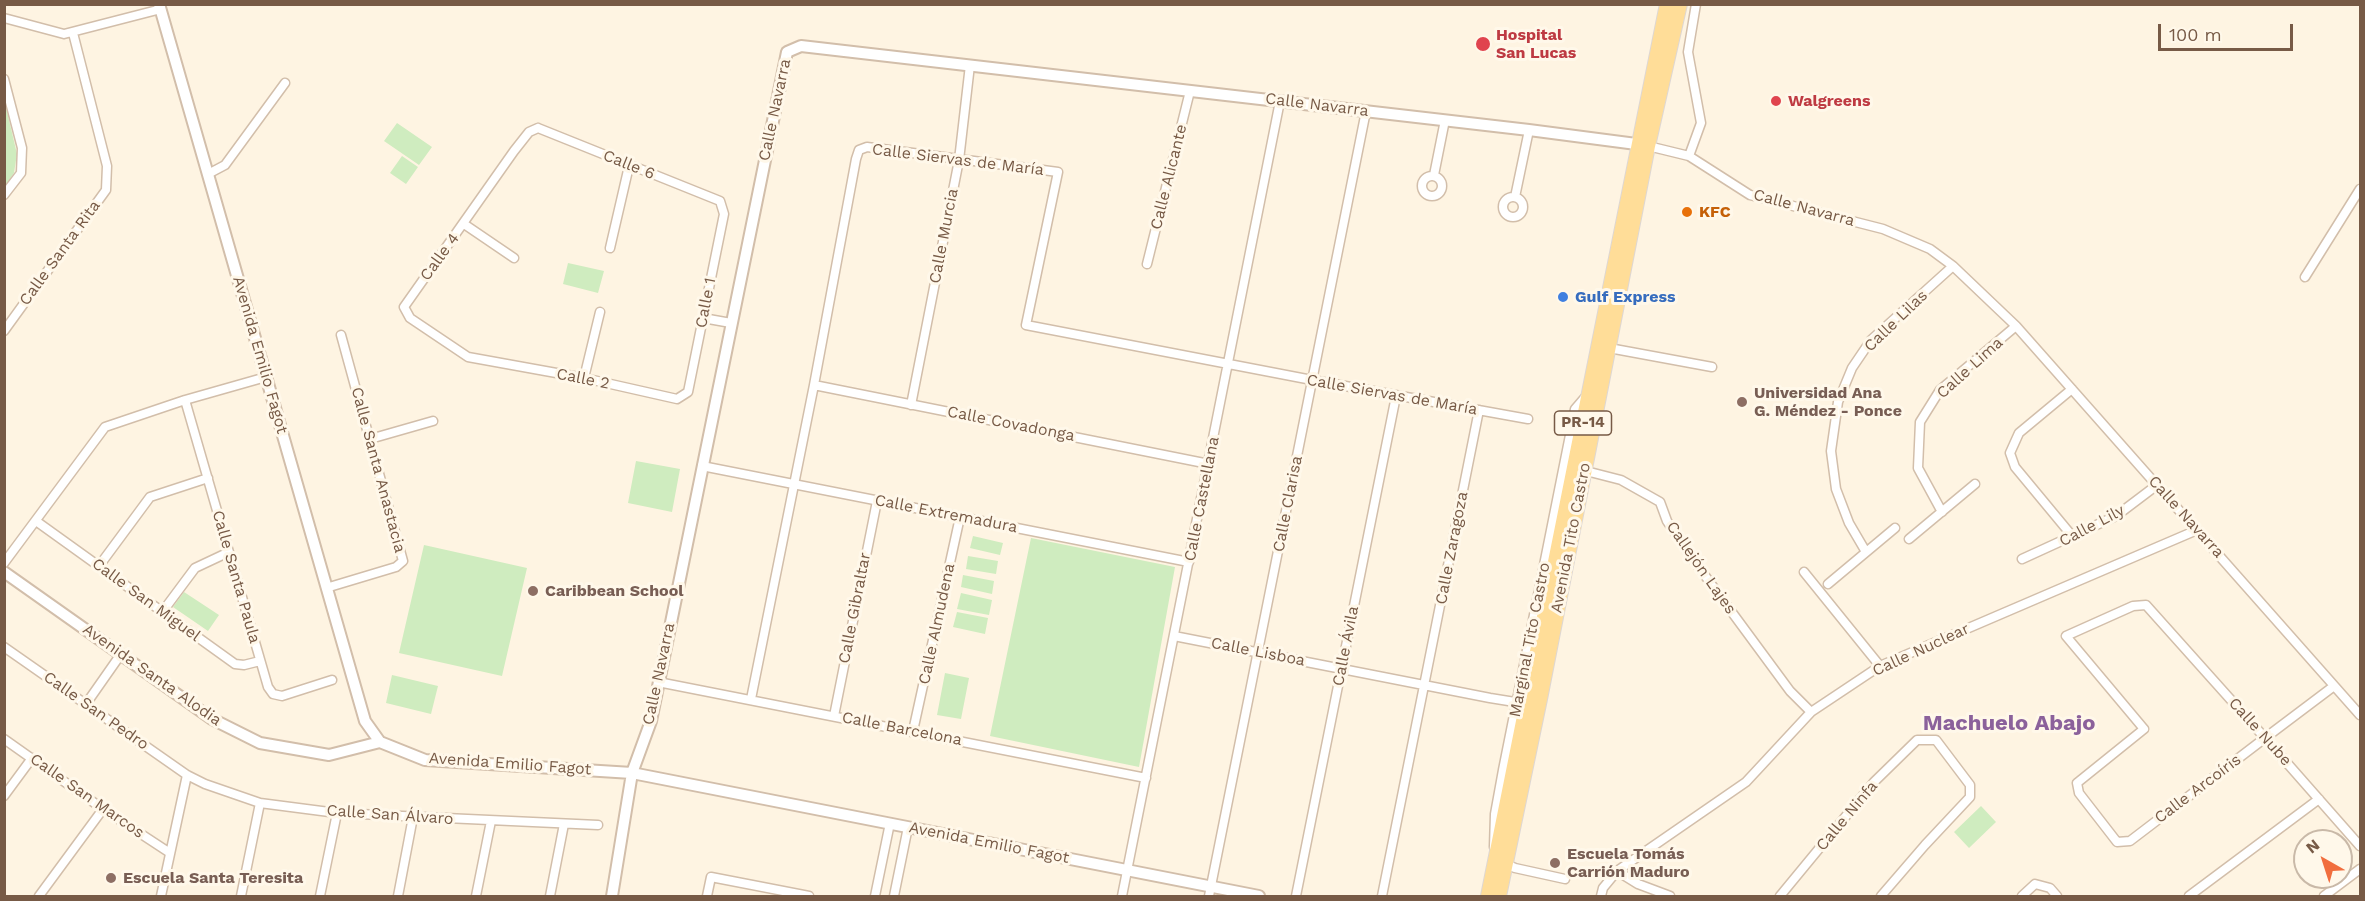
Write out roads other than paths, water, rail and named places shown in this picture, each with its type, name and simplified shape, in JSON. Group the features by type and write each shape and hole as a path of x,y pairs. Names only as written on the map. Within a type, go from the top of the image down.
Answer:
{"main road":[{"name":"Avenida Tito Castro","path":"1574,468 1609,348 1666,4"},
{"name":"Avenida Tito Castro","path":"1499,897 1501,863 1529,701 1588,394 1643,145 1680,4"},
{"name":"Avenida Tito Castro","path":"1488,897 1501,863"}],"street":[{"path":"1689,156 1701,123 1688,52 1696,4"},
{"path":"4,18 64,34 160,7"},
{"name":"Avenida Emilio Fagot","path":"160,7 365,721 380,742 425,760 632,773 1128,871 1210,892 1259,897"},
{"name":"Calle Santa Rita","path":"4,331 106,189 107,166 73,33"},
{"name":"Calle Navarra","path":"612,897 632,773 651,721 787,52 801,46 1643,145 1689,156 1750,195 1883,229 1930,249 1953,266 2016,326 2361,715"},
{"name":"Calle Murcia","path":"911,405 959,160 970,65"},
{"path":"4,78 22,148 21,173 4,195"},
{"path":"208,174 225,165 285,83"},
{"name":"Calle Alicante","path":"1148,264 1190,91"},
{"name":"Calle Castellana","path":"1122,897 1280,101"},
{"name":"Calle Clarisa","path":"1210,892 1366,111"},
{"path":"1434,175 1445,120"},
{"name":"Calle 4","path":"525,369 468,357 410,318 404,307 529,132 538,128 574,143"},
{"path":"1515,197 1529,130"},
{"name":"Calle 6","path":"574,143 685,187"},
{"name":"Calle Siervas de María","path":"751,699 859,150 867,147 1058,172 1026,325 1395,396 1528,419"},
{"path":"610,248 629,166"},
{"name":"Calle 1","path":"641,392 677,399 688,392 724,214 720,201 685,187"},
{"path":"2305,277 2361,189"},
{"path":"464,224 514,258"},
{"name":"Calle Lilas","path":"1866,552 1849,523 1836,489 1831,451 1838,402 1852,368 1871,340 1953,266"},
{"path":"584,378 600,312"},
{"path":"703,318 731,323"},
{"name":"Calle Lima","path":"1942,512 1918,468 1920,422 1940,390 2016,326"},
{"name":"Calle Santa Anastacia","path":"326,588 396,567 403,561 340,335"},
{"path":"1609,348 1712,367"},
{"name":"Calle 2","path":"525,369 584,378 641,392"},
{"path":"4,563 105,427 185,400 266,377"},
{"name":"Calle Covadonga","path":"814,385 1209,464"},
{"path":"2072,389 2019,433 2010,453 2015,467 2073,537"},
{"name":"Marginal Tito Castro","path":"1501,863 1493,838 1496,814 1529,701 1574,468 1566,451 1575,409 1588,394"},
{"name":"Calle Ávila","path":"1296,897 1395,396"},
{"name":"Calle Santa Paula","path":"185,400 268,687 273,694 282,696 332,680"},
{"name":"Calle Zaragoza","path":"1383,897 1479,410"},
{"path":"370,439 433,421"},
{"name":"Calle Extremadura","path":"702,466 1189,562"},
{"name":"Callejón Lajes","path":"1574,468 1621,480 1660,502 1667,521 1689,554 1790,691 1811,712"},
{"path":"99,566 150,497 208,478"},
{"path":"1909,539 1975,484"},
{"name":"Calle Lily","path":"2022,559 2116,516 2157,485"},
{"name":"Calle Gibraltar","path":"834,716 877,501"},
{"name":"Calle Almudena","path":"913,731 960,517"},
{"name":"Calle San Miguel","path":"36,521 235,664 244,665 260,661"},
{"path":"1827,584 1895,528"},
{"name":"Calle Nuclear","path":"1601,897 1603,888 1617,872 1746,782 1811,712 1880,666 2197,530"},
{"path":"163,611 195,568 229,552"},
{"name":"Avenida Santa Alodia","path":"4,572 212,719 260,743 329,754 380,742"},
{"path":"1804,572 1880,666"},
{"name":"Calle Nube","path":"2077,783 2144,729 2066,636 2133,606 2146,605 2361,846"},
{"name":"Calle Lisboa","path":"1174,636 1341,669"},
{"name":"Calle San Pedro","path":"4,647 188,775"},
{"path":"86,704 121,654"},
{"path":"1341,669 1529,701"},
{"name":"Calle Barcelona","path":"658,682 1146,778"},
{"name":"Calle Arcoíris","path":"2077,783 2079,793 2117,842 2130,841 2334,686"},
{"name":"Calle San Marcos","path":"4,739 170,853"},
{"name":"Calle Ninfa","path":"1780,897 1874,782 1917,740 1936,740 1970,784 1970,797 1925,844 1881,897"},
{"path":"4,796 32,758"},
{"path":"161,897 188,775"},
{"name":"Calle San Álvaro","path":"188,775 205,784 260,803 337,813 598,825"},
{"path":"2189,897 2319,799"},
{"path":"241,897 260,803"},
{"path":"39,897 103,809"},
{"path":"320,897 337,813"},
{"path":"398,897 413,817"},
{"path":"476,897 491,821"},
{"path":"875,897 890,823"},
{"path":"550,897 564,824"},
{"path":"894,897 908,826"},
{"path":"1501,863 1565,879"},
{"path":"2324,897 2361,869"},
{"path":"1617,872 1638,884 1670,897"},
{"path":"707,897 711,877 809,897"},
{"path":"2022,897 2035,884 2050,888 2057,897"}],"place":[{"name":"Hospital San Lucas","path":"1483,44"},
{"name":"Walgreens","path":"1776,101"},
{"name":"KFC","path":"1687,212"},
{"name":"Gulf Express","path":"1563,297"},
{"name":"Universidad Ana G. Méndez - Ponce","path":"1742,402"},
{"name":"Caribbean School","path":"533,591"},
{"name":"Escuela Tomás Carrión Maduro","path":"1555,863"},
{"name":"Escuela Santa Teresita","path":"111,878"}],"district":[{"name":"Machuelo Abajo","path":"2009,724"}]}
